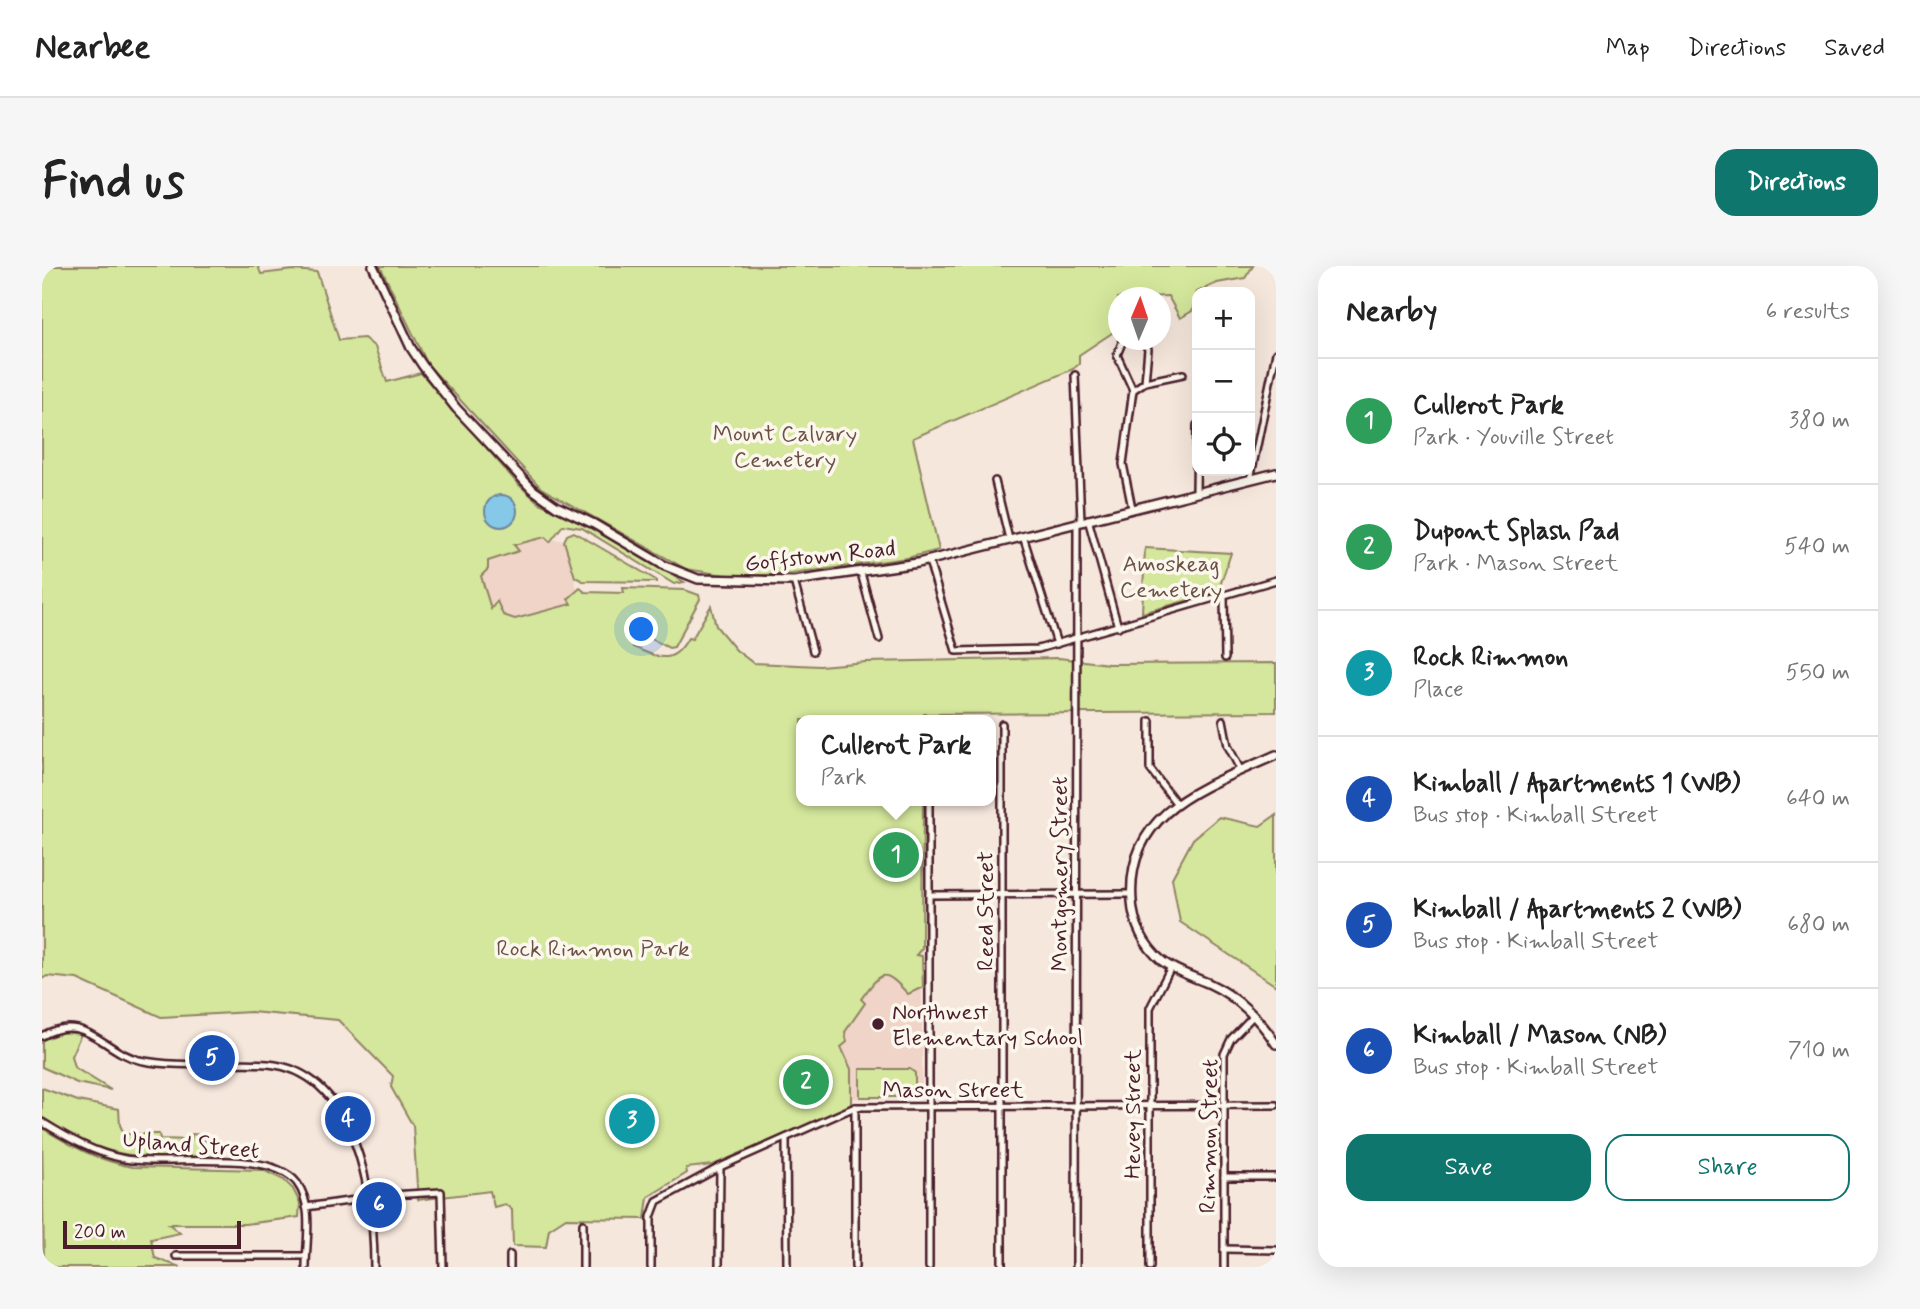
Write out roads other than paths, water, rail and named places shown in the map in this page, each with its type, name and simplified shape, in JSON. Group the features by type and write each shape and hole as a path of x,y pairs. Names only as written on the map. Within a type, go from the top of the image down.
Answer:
{"main road":[{"name":"Goffstown Road","path":"373,266 411,348 438,387 506,462 548,501 690,578 730,582 793,581 929,561 1276,473"},
{"path":"1276,755 1176,803 1144,840 1133,867 1131,894 1138,929 1155,954 1171,967 1218,988 1253,1016 1276,1044"}],"street":[{"path":"1119,350 1117,355 1133,390 1123,464 1132,508"},
{"path":"1145,382 1148,350"},
{"path":"1250,480 1276,353"},
{"path":"1133,390 1145,382 1183,374"},
{"path":"1074,375 1082,521 1118,627"},
{"path":"1196,476 1196,492"},
{"path":"995,481 1009,539"},
{"name":"Montgomery Street","path":"1076,1267 1076,640 1082,521"},
{"path":"1023,536 1057,644"},
{"path":"929,561 956,651 1031,650 1076,640 1276,580"},
{"path":"861,573 879,639"},
{"path":"793,581 813,651"},
{"path":"1224,596 1225,658"},
{"path":"1223,720 1228,746 1241,771"},
{"path":"1150,721 1150,769 1176,803"},
{"name":"Reed Street","path":"1002,724 1002,1267"},
{"path":"929,806 929,1267"},
{"path":"929,895 1131,894"},
{"name":"Hevey Street","path":"1150,1267 1150,1002 1171,967"},
{"name":"Rimmon Street","path":"1224,1267 1224,1106 1227,1045 1253,1016"},
{"path":"42,1036 61,1028 75,1028 137,1059 159,1063 270,1064 297,1071 315,1082 333,1102 357,1152 371,1198 374,1267"},
{"name":"Mason Street","path":"651,1267 653,1205 720,1167 855,1107 1276,1105"},
{"path":"855,1107 855,1267"},
{"name":"Upland Street","path":"42,1122 86,1147 126,1159 245,1163 273,1168 298,1184 306,1207"},
{"path":"786,1138 787,1267"},
{"path":"719,1267 720,1167"},
{"path":"1224,1177 1276,1177"},
{"path":"306,1267 306,1207 441,1192 443,1267"},
{"path":"583,1224 583,1267"},
{"path":"1224,1249 1276,1250"},
{"path":"510,1255 510,1267"},
{"path":"176,1256 306,1256"}],"water":[{"path":"501,495 512,500 517,511 512,522 501,527 490,522 485,511 490,500"}],"place":[{"name":"Cullerot Park","path":"896,855"},
{"name":"Northwest Elementary School","path":"878,1024"},
{"name":"Kimball / Apartments 2 (WB)","path":"212,1058"},
{"name":"Dupont Splash Pad","path":"806,1082"},
{"name":"Kimball / Apartments 1 (WB)","path":"348,1119"},
{"name":"Rock Rimmon","path":"632,1121"},
{"name":"Kimball / Mason (NB)","path":"379,1205"}],"park label":[{"name":"Mount Calvary Cemetery","path":"785,446"},
{"name":"Amoskeag Cemetery","path":"1171,576"},
{"name":"Rock Rimmon Park","path":"593,948"}]}
